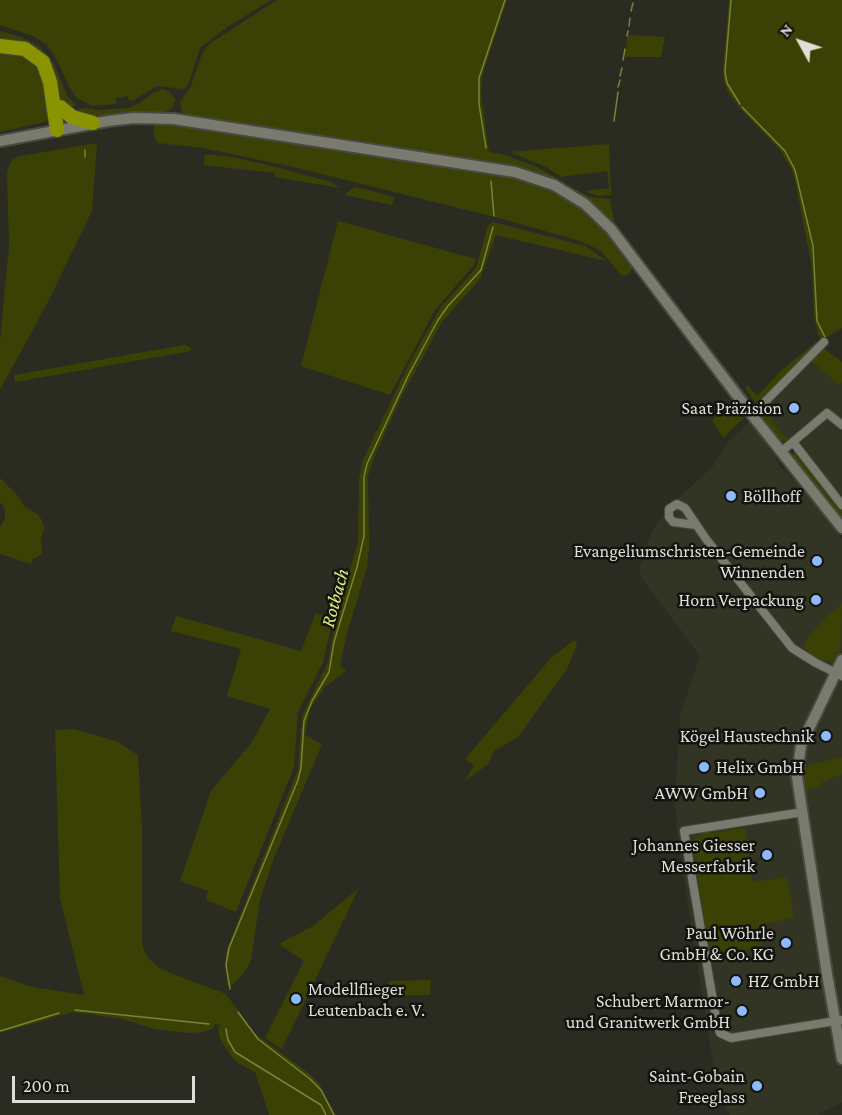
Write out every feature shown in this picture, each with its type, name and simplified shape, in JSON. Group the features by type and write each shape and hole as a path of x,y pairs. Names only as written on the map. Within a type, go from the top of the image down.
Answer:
{"highway":[{"path":"0,46 15,47 33,53 43,62 60,107 61,129"},
{"path":"0,51 15,47"},
{"path":"51,82 61,129"},
{"path":"60,107 72,117 93,123"}],"main road":[{"path":"0,141 108,121 133,118 174,119 383,150 535,177 573,195 601,218 706,352 780,452 842,528"},
{"path":"842,660 839,675 801,745 797,777 839,1020 842,1059"}],"street":[{"path":"752,415 824,342"},
{"path":"780,452 827,414 842,425"},
{"path":"793,442 842,505"},
{"path":"696,525 792,648 839,675"},
{"path":"803,812 684,831 717,1024 720,1033 731,1038 839,1020"}],"shaded area":[{"path":"811,361 838,384 842,382 842,510 764,410"},
{"path":"750,421 775,456 778,465 796,481 842,539 842,1102 817,1115 730,1115 718,1095 678,840 675,803 680,715 700,656 641,577 639,571 657,523 670,506 713,466 728,442"}],"green space":[{"path":"0,0 271,0 226,28 200,48 189,83 184,89 157,86 134,100 129,101 128,96 116,98 116,104 92,106 77,98 47,45 33,36 0,25"},
{"path":"277,0 507,0 483,73 481,93 489,152 505,155 537,167 589,197 610,199 614,220 611,222 572,190 553,179 521,167 185,116 180,102 190,88 202,54 209,44"},
{"path":"729,0 842,0 842,328 824,339 819,336 814,317 812,267 791,168 780,150 740,108 728,92 724,81"},
{"path":"0,31 19,36 40,47 54,64 68,97 76,105 66,110 62,105 51,69 0,42"},
{"path":"628,35 665,37 661,57 625,57"},
{"path":"19,51 42,66 51,112 45,122 0,132 0,53"},
{"path":"163,89 170,92 175,99 172,108 161,114 77,116 72,111 84,108 98,110 129,108"},
{"path":"160,122 511,176 549,188 578,204 605,229 635,267 627,275 622,276 600,250 580,241 499,218 293,167 203,148 158,143 153,135 154,126"},
{"path":"97,143 92,211 49,300 0,390 0,340 9,246 7,172 9,165 13,159 20,156"},
{"path":"609,144 611,195 597,196 585,191 609,188 607,171 561,177 546,167 510,152"},
{"path":"205,154 232,157 276,167 331,182 340,188 275,177 275,173 204,165"},
{"path":"356,187 394,197 392,205 345,195"},
{"path":"338,221 476,259 474,265 435,310 390,395 301,366"},
{"path":"493,222 585,246 606,261 496,235 480,279 442,322 403,394 375,455 368,476 367,567 347,633 340,666 346,671 325,687 310,709 305,735 322,744 274,858 260,899 251,961 232,986 228,986 225,967 226,952 298,769 302,716 328,662 336,618 358,542 359,479 362,462 409,364 440,308 476,268 488,225"},
{"path":"816,342 818,345 760,401 755,402 745,388 747,385 757,396 783,369"},
{"path":"184,345 190,347 191,351 15,382 14,375"},
{"path":"822,347 842,362 842,382 838,384 811,361 764,410 788,440 784,442 778,438 758,411"},
{"path":"734,402 744,418 723,438 712,420"},
{"path":"795,452 798,452 842,510 842,523 792,459"},
{"path":"0,478 19,497 24,506 42,520 44,528 41,540 42,553 37,558 33,558 31,564 0,554 0,527 5,518 5,509 0,502"},
{"path":"842,604 840,656 830,662 805,651 805,643 816,628"},
{"path":"316,613 333,618 323,663 298,712 294,767 236,912 206,900 208,891 180,881 211,791 252,742 270,709 227,696 241,649 171,631 176,616 301,651"},
{"path":"574,640 577,642 576,647 567,669 518,737 494,751 488,764 465,781 474,765 465,759 551,658"},
{"path":"73,729 116,741 138,755 142,831 142,942 144,951 150,960 173,974 226,994 254,1033 319,1083 336,1115 269,1115 255,1072 238,1063 231,1056 220,1039 218,1031 220,1025 216,1024 212,1029 191,1033 155,1029 119,1018 73,1012 0,1033 0,976 32,987 84,995 60,899 55,730"},
{"path":"842,757 842,774 822,782 821,786 806,790 803,767"},
{"path":"745,828 753,882 787,877 794,918 759,925 762,946 710,956 693,848 694,838 706,831 711,831 711,833"},
{"name":"Modellflieger Leutenbach e. V.","path":"359,888 282,1049 265,1038 304,961 280,945 313,926"},
{"path":"431,980 430,995 387,996 389,981"}],"waterway":[{"path":"486,148 479,104 479,78 505,0"},
{"path":"731,0 725,72 727,83 740,104"},
{"path":"631,11 633,3"},
{"path":"629,26 630,18"},
{"path":"627,36 628,31"},
{"path":"623,60 625,49"},
{"path":"620,76 622,68"},
{"path":"618,87 620,80"},
{"path":"614,121 618,92"},
{"path":"742,107 785,151 795,170 813,246 817,321 825,337"},
{"path":"85,150 85,157"},
{"path":"491,181 494,216"},
{"name":"Rotbach","path":"230,989 226,965 229,948 298,780 304,721 312,701 329,672 334,642 357,567 364,536 364,477 367,464 408,376 438,320 481,270 493,227"},
{"path":"656,279 747,398"},
{"path":"75,1010 209,1024"},
{"name":"Rotbach","path":"238,1012 258,1039 321,1090 334,1115"},
{"path":"0,1031 59,1013"},
{"path":"226,1029 228,1040 235,1052 321,1105 326,1115"}],"place":[{"name":"Saat Präzision","path":"794,408"},
{"name":"Böllhoff","path":"731,496"},
{"name":"Evangeliumschristen-Gemeinde Winnenden","path":"817,561"},
{"name":"Horn Verpackung","path":"816,600"},
{"name":"Kögel Haustechnik","path":"826,736"},
{"name":"Helix GmbH","path":"704,767"},
{"name":"AWW GmbH","path":"760,793"},
{"name":"Johannes Giesser Messerfabrik","path":"767,855"},
{"name":"Paul Wöhrle GmbH & Co. KG","path":"786,943"},
{"name":"HZ GmbH","path":"736,981"},
{"name":"Modellflieger Leutenbach e. V.","path":"296,999"},
{"name":"Schubert Marmor- und Granitwerk GmbH","path":"742,1011"},
{"name":"Saint-Gobain Freeglass","path":"757,1086"}]}
